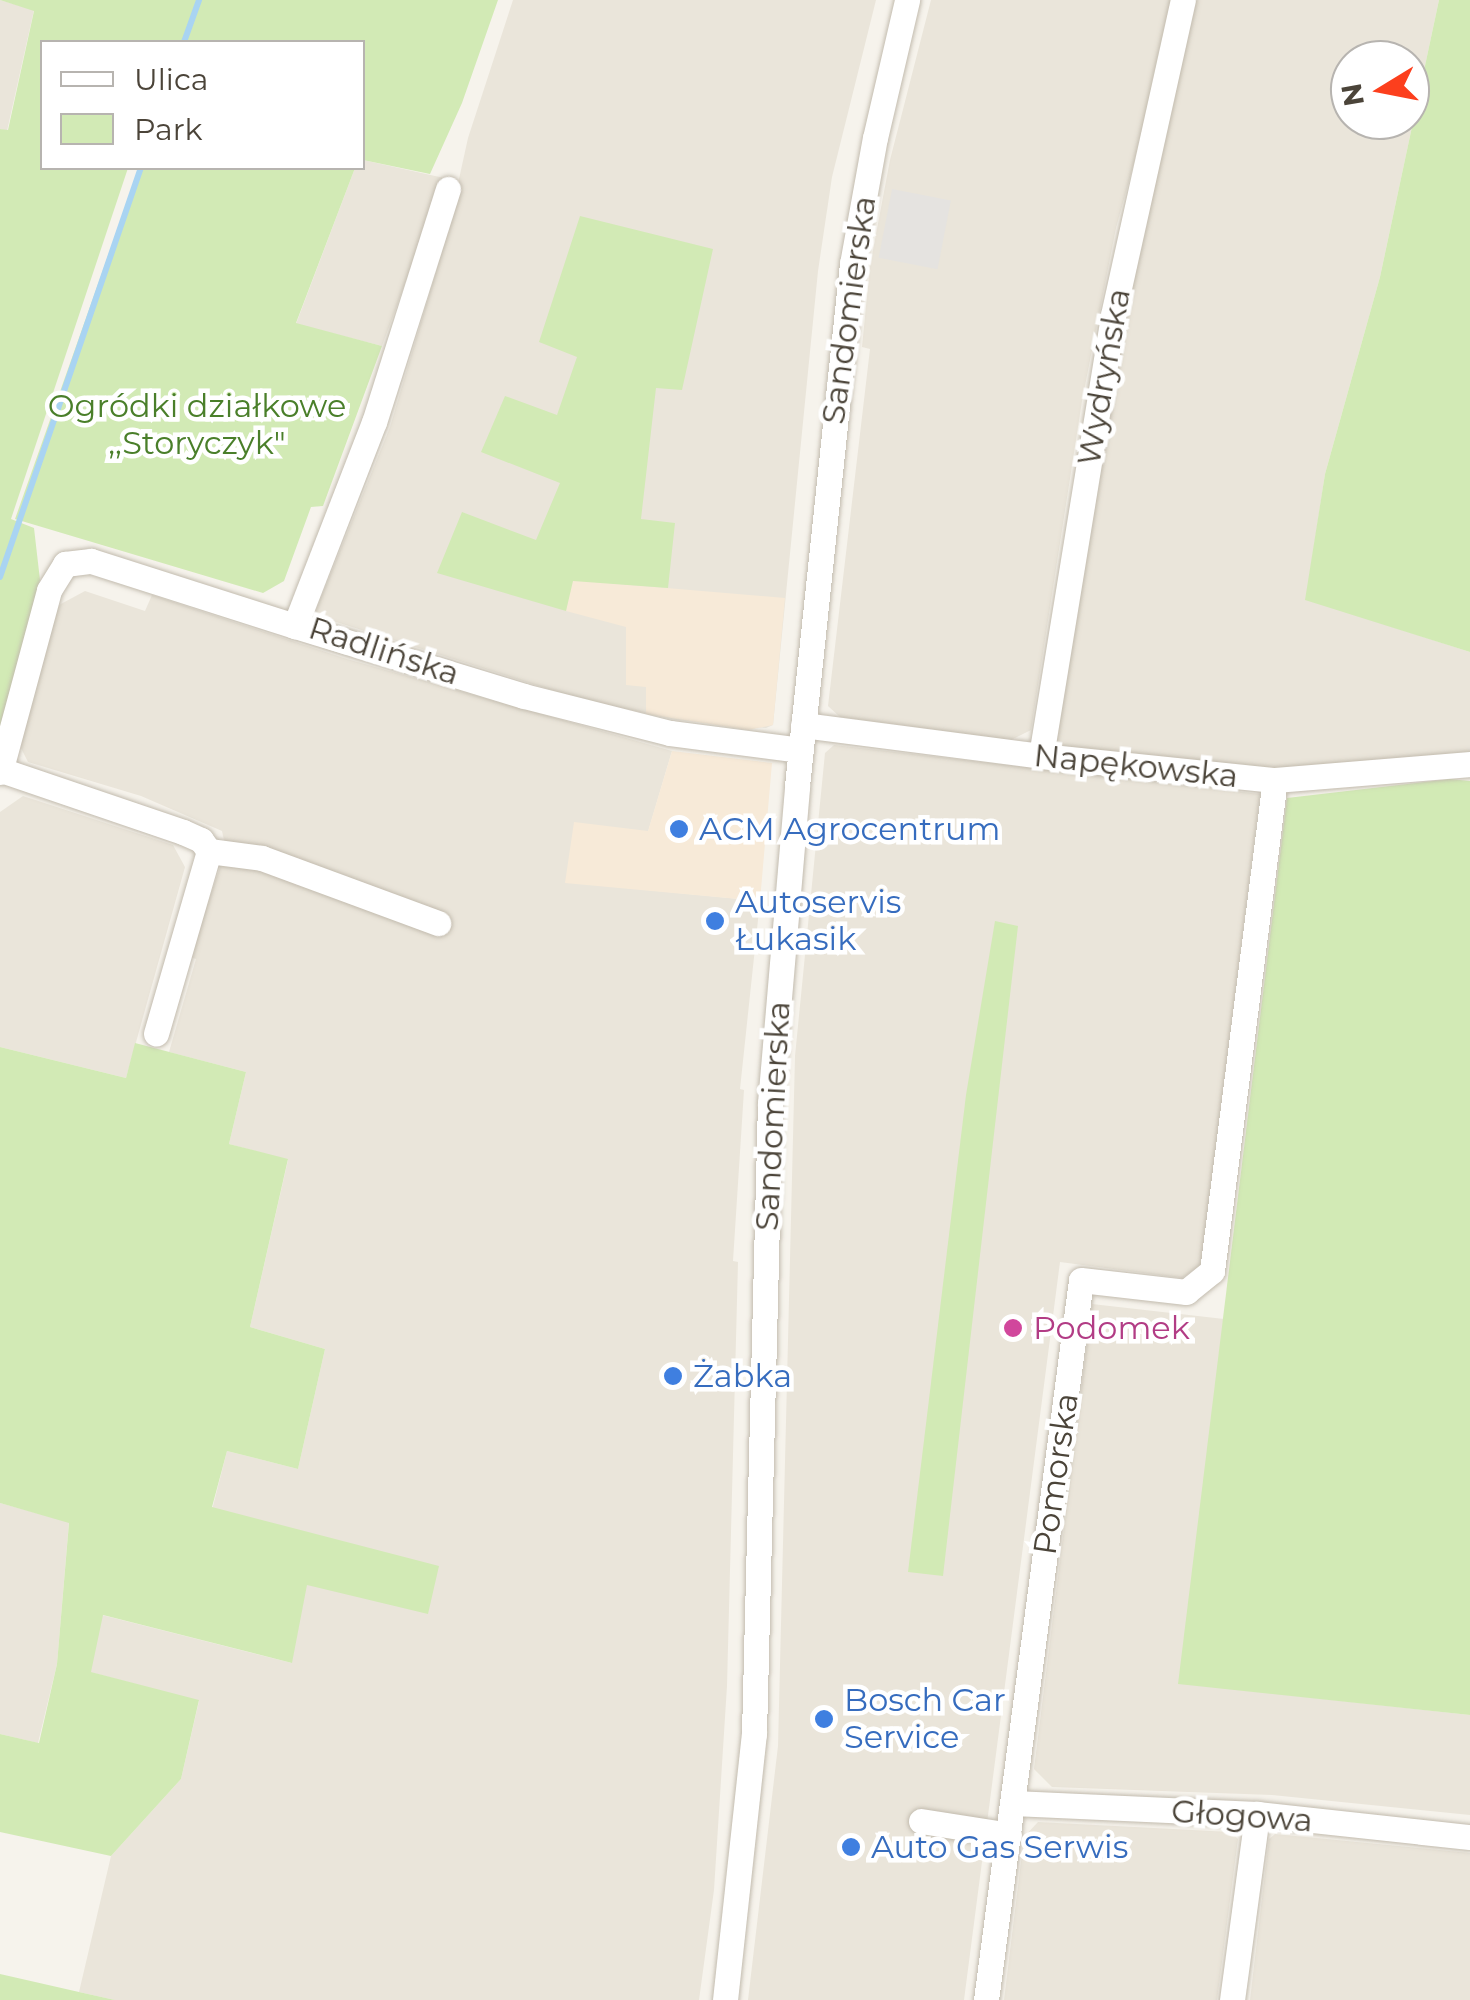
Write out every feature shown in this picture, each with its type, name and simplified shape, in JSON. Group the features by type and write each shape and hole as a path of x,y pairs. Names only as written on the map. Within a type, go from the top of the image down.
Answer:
{"street":[{"name":"Sandomierska","path":"725,2000 754,1734 770,1103 802,738 852,264 906,0"},
{"name":"Wydryńska","path":"1041,756 1113,315 1183,0"},
{"name":"Radlińska","path":"448,189 374,422 295,626 524,696 670,733 802,738"},
{"path":"295,626 91,561 65,564 49,590 0,771 182,832 201,840 209,851 262,858 438,923"},
{"name":"Napękowska","path":"802,738 1041,756 1275,780 1470,764"},
{"name":"Pomorska","path":"986,2000 1082,1280 1186,1292 1212,1271 1275,780"},
{"path":"156,1033 209,851"},
{"name":"Głogowa","path":"1013,1804 1257,1814 1470,1837"},
{"path":"1232,2000 1257,1814"},
{"path":"922,1820 1008,1835"}],"shaded area":[{"path":"0,0 34,10 7,131 0,129"},
{"path":"513,0 876,0 832,177 818,271 773,725 766,728 676,720 577,698 314,615 390,427 446,238 468,138"},
{"path":"931,0 1179,0 1116,228 1082,401 1031,730 1011,740 840,717 828,706 870,349 862,347 870,266 890,160"},
{"path":"1188,0 1439,0 1430,42 1330,40 1330,140 1409,140 1380,277 1325,474 1306,599 1470,652 1470,757 1307,770 1047,752 1119,316"},
{"path":"365,160 444,178 382,346 296,324 354,170 365,170"},
{"path":"892,189 951,200 938,269 879,258"},
{"path":"572,580 785,598 773,725 748,730 646,714 646,687 626,685 626,627 566,611"},
{"path":"85,591 145,611 152,595 347,659 672,751 648,832 565,882 760,901 740,1089 744,1090 733,1261 738,1262 727,1686 714,1890 699,2000 115,2000 79,1992 111,1856 181,1779 199,1701 90,1672 102,1615 292,1663 200,1557 227,1451 298,1469 325,1349 250,1327 288,1160 229,1144 246,1072 169,1052 196,959 189,957 226,850 222,831 141,796 28,762 18,742 59,605","holes":["283,859 449,917 445,935 277,875"]},
{"path":"834,745 1260,794 1201,1265 1182,1278 1060,1262 964,2000 748,2000 778,1746 795,1056 825,753"},
{"path":"672,751 772,763 760,901 565,883 574,822 648,831"},
{"path":"23,796 173,845 185,867 126,1078 0,1047 0,812"},
{"path":"1092,1304 1224,1319 1179,1683 1470,1715 1470,1815 1272,1795 1052,1787 1034,1769"},
{"path":"0,1503 69,1522 57,1664 38,1743 0,1734"},
{"path":"1038,1822 1231,1832 1238,1839 1217,2000 1004,2000 1024,1837"},
{"path":"1275,1834 1470,1853 1470,2000 1250,2000 1269,1839"}],"green space":[{"path":"0,0 498,0 462,103 430,174 365,160 365,40 40,40 40,170 127,170 11,519 34,528 40,580 0,736 0,129 8,130 34,11"},
{"path":"1439,0 1470,0 1470,652 1305,600 1325,474 1380,277 1409,140 1430,140 1430,42"},
{"name":"Ogródki działkowe ,,Storyczyk\"","path":"138,170 354,170 296,323 382,346 323,506 311,507 284,581 263,593 15,519"},
{"path":"580,216 713,249 682,390 656,388 641,519 675,523 668,588 573,581 566,611 437,573 462,512 536,540 560,483 481,452 505,396 557,415 577,357 539,342"},
{"path":"1450,779 1470,781 1470,1715 1178,1684 1287,798"},
{"path":"995,921 1018,926 943,1576 908,1572 966,1095"},
{"path":"135,1043 246,1072 229,1144 288,1159 250,1327 325,1349 298,1469 227,1451 212,1507 439,1566 428,1614 307,1585 292,1663 103,1615 91,1672 199,1700 181,1779 111,1856 0,1832 0,1734 39,1743 57,1664 69,1523 0,1503 0,1047 126,1078"},
{"path":"0,1974 79,1992 115,2000 0,2000"}],"waterway":[{"path":"185,40 199,0"},
{"path":"0,577 140,170"}],"place":[{"name":"ACM Agrocentrum","path":"679,829"},
{"name":"Autoservis Łukasik","path":"715,921"},
{"name":"Podomek","path":"1013,1328"},
{"name":"Żabka","path":"673,1376"},
{"name":"Bosch Car Service","path":"824,1719"},
{"name":"Auto Gas Serwis","path":"851,1847"}]}
